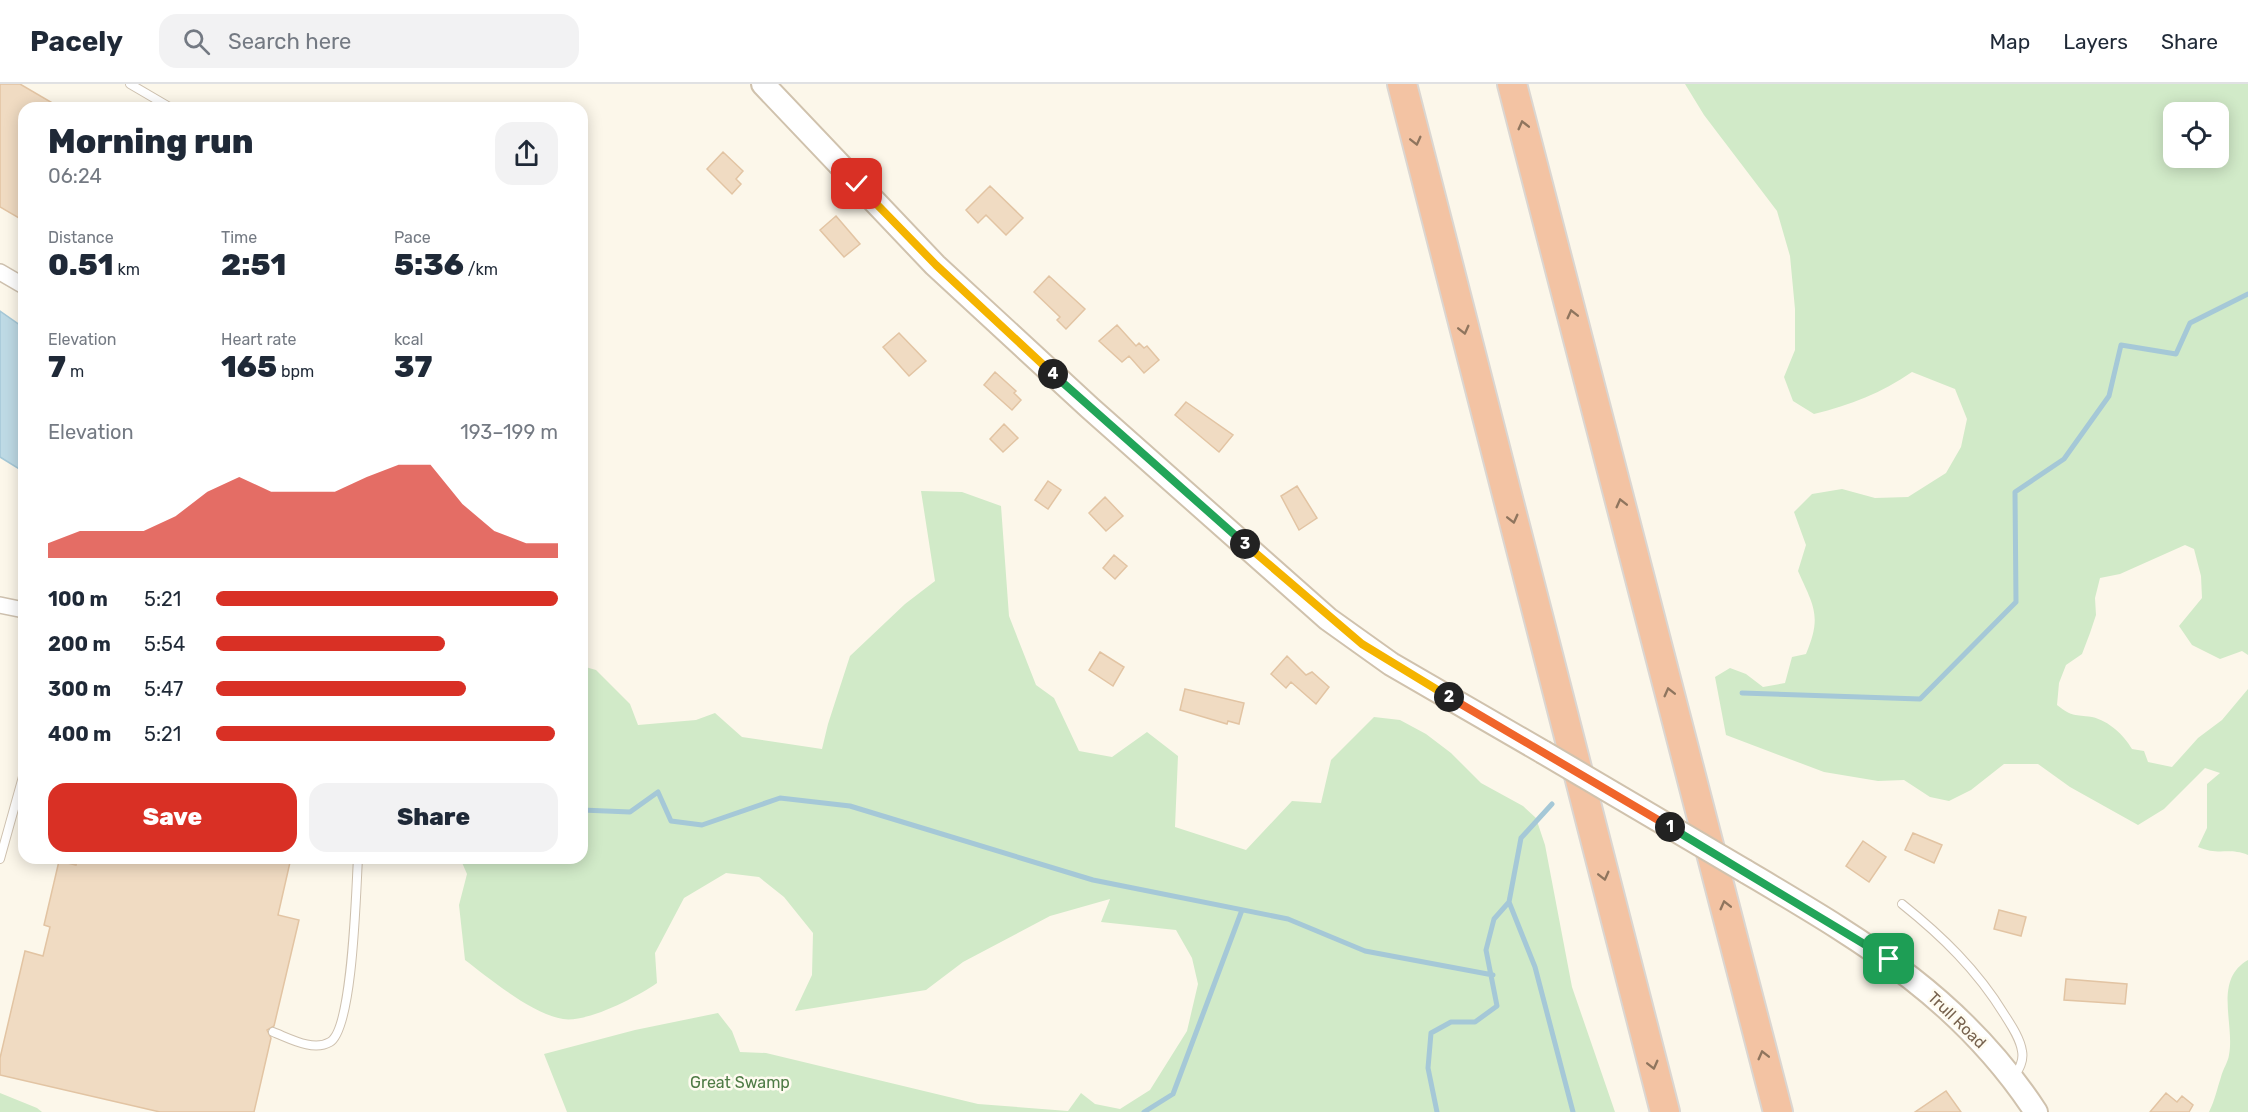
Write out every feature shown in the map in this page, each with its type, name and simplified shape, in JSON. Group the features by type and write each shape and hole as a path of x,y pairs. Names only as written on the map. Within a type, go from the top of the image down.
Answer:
{"highway":[{"path":"1402,84 1665,1112"},
{"path":"1512,84 1778,1112"}],"street":[{"name":"Trull Road","path":"763,84 936,265 1090,408 1322,613 1391,664 1856,937 1905,972 1969,1029 2013,1080 2036,1112"},
{"path":"0,272 18,282"},
{"path":"0,605 18,609"}],"lane":[{"path":"130,84 161,102"},
{"path":"0,859 18,794"},
{"path":"273,1032 320,1046 332,1042 340,1030 351,958 358,864"},
{"path":"1902,904 1946,940 1995,999 2013,1029 2022,1051 2020,1067 2013,1080"}],"green space":[{"path":"1685,84 2248,84 2248,655 2242,651 2220,659 2192,645 2179,626 2202,598 2201,576 2194,549 2185,545 2120,574 2100,578 2095,598 2096,615 2090,633 2082,654 2066,665 2059,683 2057,705 2071,714 2092,717 2110,725 2132,749 2144,751 2148,762 2172,767 2198,738 2222,720 2248,689 2248,855 2205,850 2198,847 2207,828 2207,784 2220,773 2205,768 2164,809 2138,825 2070,787 2038,764 2004,764 1971,790 1949,801 1930,797 1904,780 1878,781 1824,772 1726,735 1715,677 1730,668 1746,674 1763,687 1785,683 1792,657 1806,654 1811,641 1815,621 1814,612 1798,571 1806,545 1794,512 1812,494 1842,489 1875,498 1908,497 1946,473 1961,447 1967,419 1955,389 1912,372 1865,398 1814,414 1793,401 1784,377 1795,350 1795,309 1790,256 1777,211 1704,115"},
{"name":"Great Swamp","path":"921,491 962,492 1001,506 1009,616 1036,685 1054,698 1079,751 1112,757 1147,732 1178,756 1175,827 1246,850 1292,801 1321,803 1331,760 1374,717 1400,720 1426,734 1451,753 1481,783 1523,806 1536,818 1545,845 1572,987 1615,1112 567,1112 544,1054 635,1030 718,1013 732,1031 740,1052 766,1053 978,1104 1068,1111 1081,1093 1095,1104 1120,1109 1150,1090 1187,1031 1198,984 1192,958 1176,930 1101,922 1110,899 1050,916 963,962 926,990 795,1011 812,975 813,933 784,897 759,877 726,873 684,898 655,953 657,983 625,1002 585,1017 563,1019 538,1010 512,995 465,960 459,905 467,874 463,864 588,864 588,668 596,670 630,704 638,725 696,720 715,713 742,737 822,749 850,656 905,604 935,581"},
{"path":"2248,960 2248,1112 2209,1112 2229,1055 2228,991 2231,979 2237,969"},
{"path":"0,1093 37,1108 42,1112 0,1112"}],"water":[{"path":"0,311 18,324 18,468 0,457"}],"building":[{"path":"0,84 20,84 51,102 18,102 18,218 0,207"},
{"path":"723,152 743,171 736,179 741,184 732,194 707,169"},
{"path":"990,186 1023,218 1006,235 986,215 978,223 966,210"},
{"path":"836,216 860,244 844,257 820,230"},
{"path":"1049,276 1085,309 1066,329 1057,320 1060,317 1034,292"},
{"path":"1117,325 1136,346 1139,343 1144,348 1147,346 1159,360 1144,373 1129,356 1122,362 1099,341"},
{"path":"899,333 926,361 909,376 883,347"},
{"path":"995,372 1016,391 1014,393 1021,400 1012,410 984,385"},
{"path":"1186,402 1233,435 1219,452 1175,415"},
{"path":"1004,424 1018,438 1003,452 990,439"},
{"path":"1048,481 1061,490 1048,509 1035,500"},
{"path":"1297,486 1317,518 1299,530 1281,496"},
{"path":"1105,497 1123,516 1106,531 1089,513"},
{"path":"1114,555 1127,566 1115,579 1103,568"},
{"path":"1100,652 1124,667 1113,686 1089,670"},
{"path":"1287,656 1306,675 1312,672 1329,687 1316,704 1291,682 1286,688 1271,674"},
{"path":"1185,689 1244,703 1239,724 1228,721 1227,724 1180,710"},
{"path":"1913,833 1942,845 1934,863 1905,850"},
{"path":"1863,841 1886,857 1869,882 1846,866"},
{"path":"58,864 290,864 278,915 299,920 274,1026 267,1030 271,1038 254,1112 160,1112 0,1075 0,1058 25,951 43,956 50,927 44,925"},
{"path":"1999,910 2026,917 2021,936 1994,929"},
{"path":"2066,979 2127,984 2125,1004 2064,1000"},
{"path":"1946,1091 1961,1112 1915,1112"},
{"path":"2166,1093 2177,1102 2182,1096 2193,1105 2189,1112 2150,1112"}],"waterway":[{"path":"1742,693 1920,699 2016,602 2015,492 2064,459 2109,396 2121,345 2176,354 2190,323 2248,294"},
{"path":"588,810 630,812 658,792 671,821 702,825 780,798 850,806 1093,880 1288,919 1365,951 1493,975"},
{"path":"1437,1112 1428,1068 1431,1033 1451,1022 1475,1022 1497,1006 1486,950 1494,919 1509,902 1521,838 1552,804"},
{"path":"1509,902 1535,967 1573,1112"},
{"path":"1144,1112 1173,1094 1242,910"}],"route":[{"path":"857,184 936,265 1090,408 1328,619 1391,664 1778,890 1889,959"}]}
